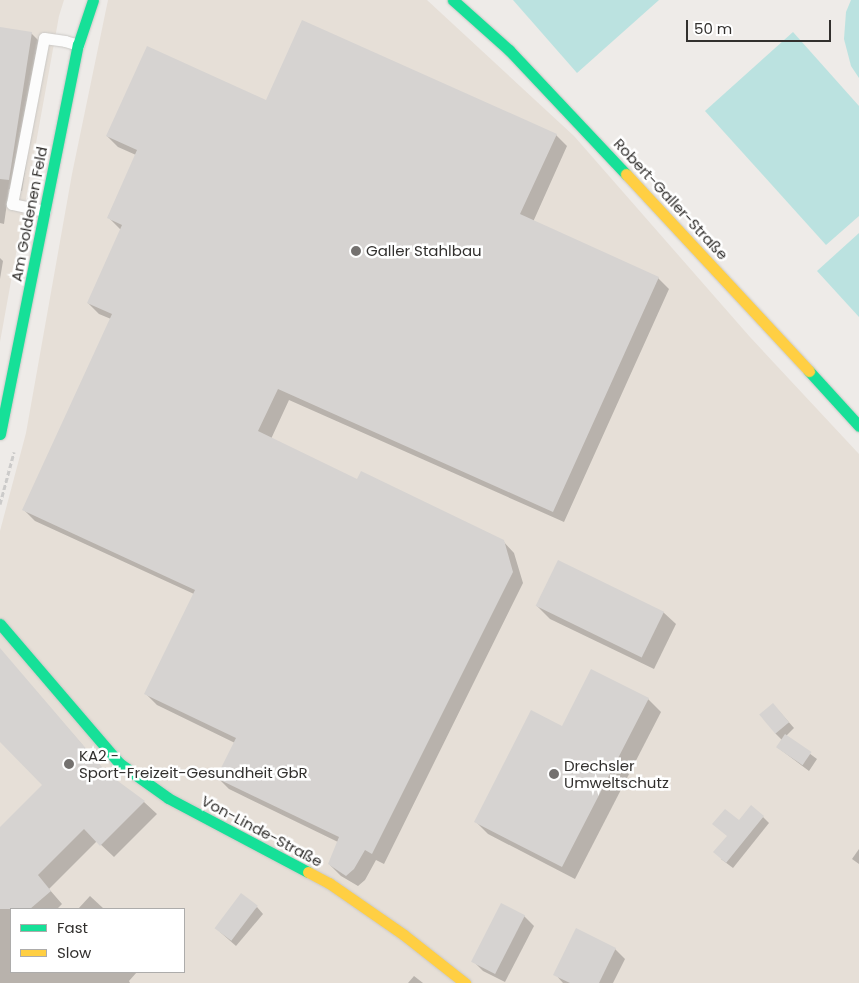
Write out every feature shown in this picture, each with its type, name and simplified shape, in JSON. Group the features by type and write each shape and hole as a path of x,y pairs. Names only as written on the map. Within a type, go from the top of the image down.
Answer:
{"street":[{"name":"Am Goldenen Feld","path":"0,434 78,45 93,0"},
{"name":"Robert-Galler-Straße","path":"453,0 509,50 764,320 859,426"},
{"name":"Von-Linde-Straße","path":"0,624 119,763 168,798 329,883 404,935 465,983"}],"lane":[{"path":"45,210 12,204 44,38 78,45"}],"shaded area":[{"path":"0,0 64,0 59,16 0,342"},
{"path":"108,0 427,0 574,136 750,337 859,454 859,983 0,983 0,531 26,433 72,174"}],"water":[{"path":"513,0 659,0 577,73"},
{"path":"851,0 859,0 859,78 851,66 844,39 846,12"},
{"path":"793,32 859,106 859,216 826,245 705,111"},
{"path":"859,233 859,317 817,271"}],"building":[{"path":"302,20 557,134 520,214 659,277 553,512 278,389 258,431 357,479 361,471 504,540 513,572 372,854 365,850 354,869 346,876 328,864 339,837 216,778 236,738 144,694 195,590 22,510 112,314 87,303 122,225 107,218 137,150 106,136 147,46 266,100"},
{"path":"0,27 32,32 9,180 0,179"},
{"path":"558,560 664,612 642,658 536,606"},
{"name":"KA2 - Sport-Freizeit-Gesundheit GbR","path":"0,648 107,773 145,801 100,846 84,829 38,875 51,891 31,908 0,909 0,827 42,785 0,742"},
{"name":"Drechsler Umweltschutz","path":"591,669 649,698 562,867 474,822 531,710 562,726"},
{"path":"773,703 789,722 775,734 759,715"},
{"path":"785,734 812,752 803,765 776,747"},
{"path":"751,805 764,816 726,863 713,852 727,836 712,824 725,809 739,820"},
{"path":"241,893 258,906 231,941 215,928"},
{"path":"501,903 525,915 495,974 471,962"},
{"path":"576,928 616,948 599,983 570,983 553,975"}],"traffic: fast":[{"path":"0,434 78,45 93,0"},
{"path":"453,0 509,50 626,174"},
{"path":"809,371 859,426"},
{"path":"0,624 119,763 168,798 308,872"}],"traffic: slow":[{"path":"626,174 809,371"},
{"path":"308,872 329,883 404,935 465,983"}],"place":[{"name":"Galler Stahlbau","path":"356,251"},
{"name":"KA2 - Sport-Freizeit-Gesundheit GbR","path":"69,764"},
{"name":"Drechsler Umweltschutz","path":"554,774"}]}
